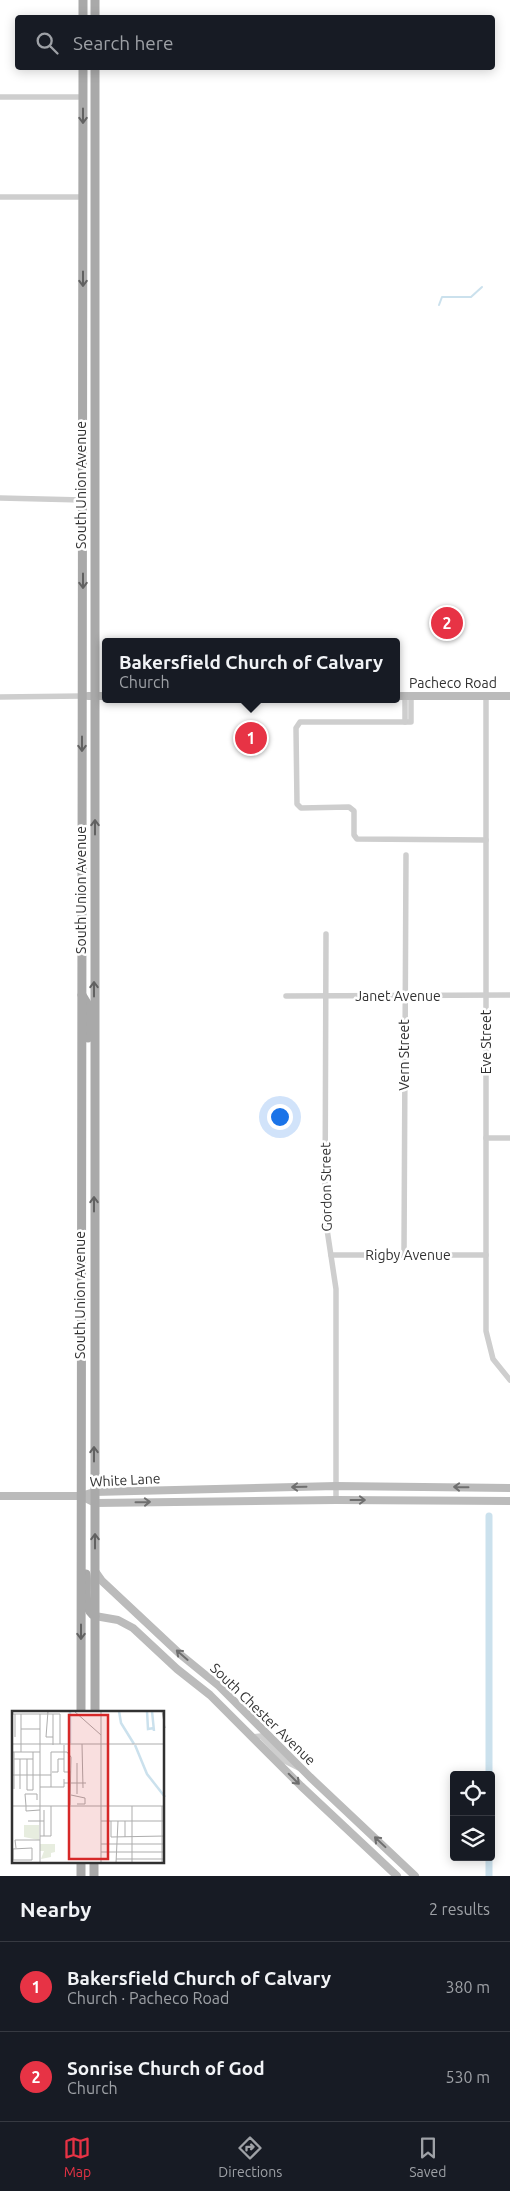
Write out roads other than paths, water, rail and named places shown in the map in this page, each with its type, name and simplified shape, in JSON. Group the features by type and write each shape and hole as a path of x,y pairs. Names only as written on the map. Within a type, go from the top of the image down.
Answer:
{"main road":[{"path":"96,0 96,15"},
{"name":"South Union Avenue","path":"83,70 83,500 94,1056 95,1711"},
{"path":"90,70 90,79 96,88"},
{"name":"South Union Avenue","path":"81,1711 82,995 88,696 95,580 96,70"},
{"path":"83,197 90,210 90,258 95,276"},
{"path":"83,423 88,442 89,494 92,503 95,504"},
{"path":"83,500 89,509 89,562 95,580"},
{"path":"88,696 102,696"},
{"name":"Pacheco Road","path":"400,696 510,696"},
{"path":"82,995 88,1005 88,1053 94,1056"},
{"path":"82,1103 85,1102 88,1106 88,1151 94,1165"},
{"path":"82,1210 88,1220 88,1270 94,1272"},
{"path":"82,1319 87,1321 88,1324 87,1366 94,1382"},
{"name":"White Lane","path":"81,1496 94,1492 336,1486 510,1488"},
{"path":"0,1496 81,1496"},
{"name":"White Lane","path":"81,1496 95,1503 336,1500 510,1501"},
{"path":"81,1552 85,1564 88,1609 95,1616"},
{"name":"South Chester Avenue","path":"95,1571 102,1581 181,1655 219,1686 303,1770 415,1876"},
{"name":"South Chester Avenue","path":"95,1616 118,1620 133,1628 177,1669 210,1695 397,1876"}],"street":[{"path":"0,97 83,97"},
{"path":"0,197 83,197"},
{"path":"0,498 83,500"},
{"path":"0,696 88,696"},
{"path":"408,696 405,722 300,722 296,728 297,804 301,808 349,808 354,811 354,835 357,839 486,840"},
{"name":"Eve Street","path":"486,696 487,1341 493,1359 510,1380"},
{"name":"Vern Street","path":"404,1255 406,855"},
{"name":"Gordon Street","path":"326,934 325,1216 336,1289 336,1500"},
{"name":"Janet Avenue","path":"286,996 510,995"},
{"path":"486,1138 510,1138"},
{"name":"Rigby Avenue","path":"330,1255 486,1255"},
{"path":"252,1737 261,1736 285,1761 303,1770"}],"waterway":[{"path":"439,305 442,297 471,297 482,287"},
{"path":"489,1516 489,1771"},
{"path":"489,1861 489,1876"}],"place":[{"name":"Sonrise Church of God","path":"447,623"},
{"name":"Bakersfield Church of Calvary","path":"251,738"}]}
